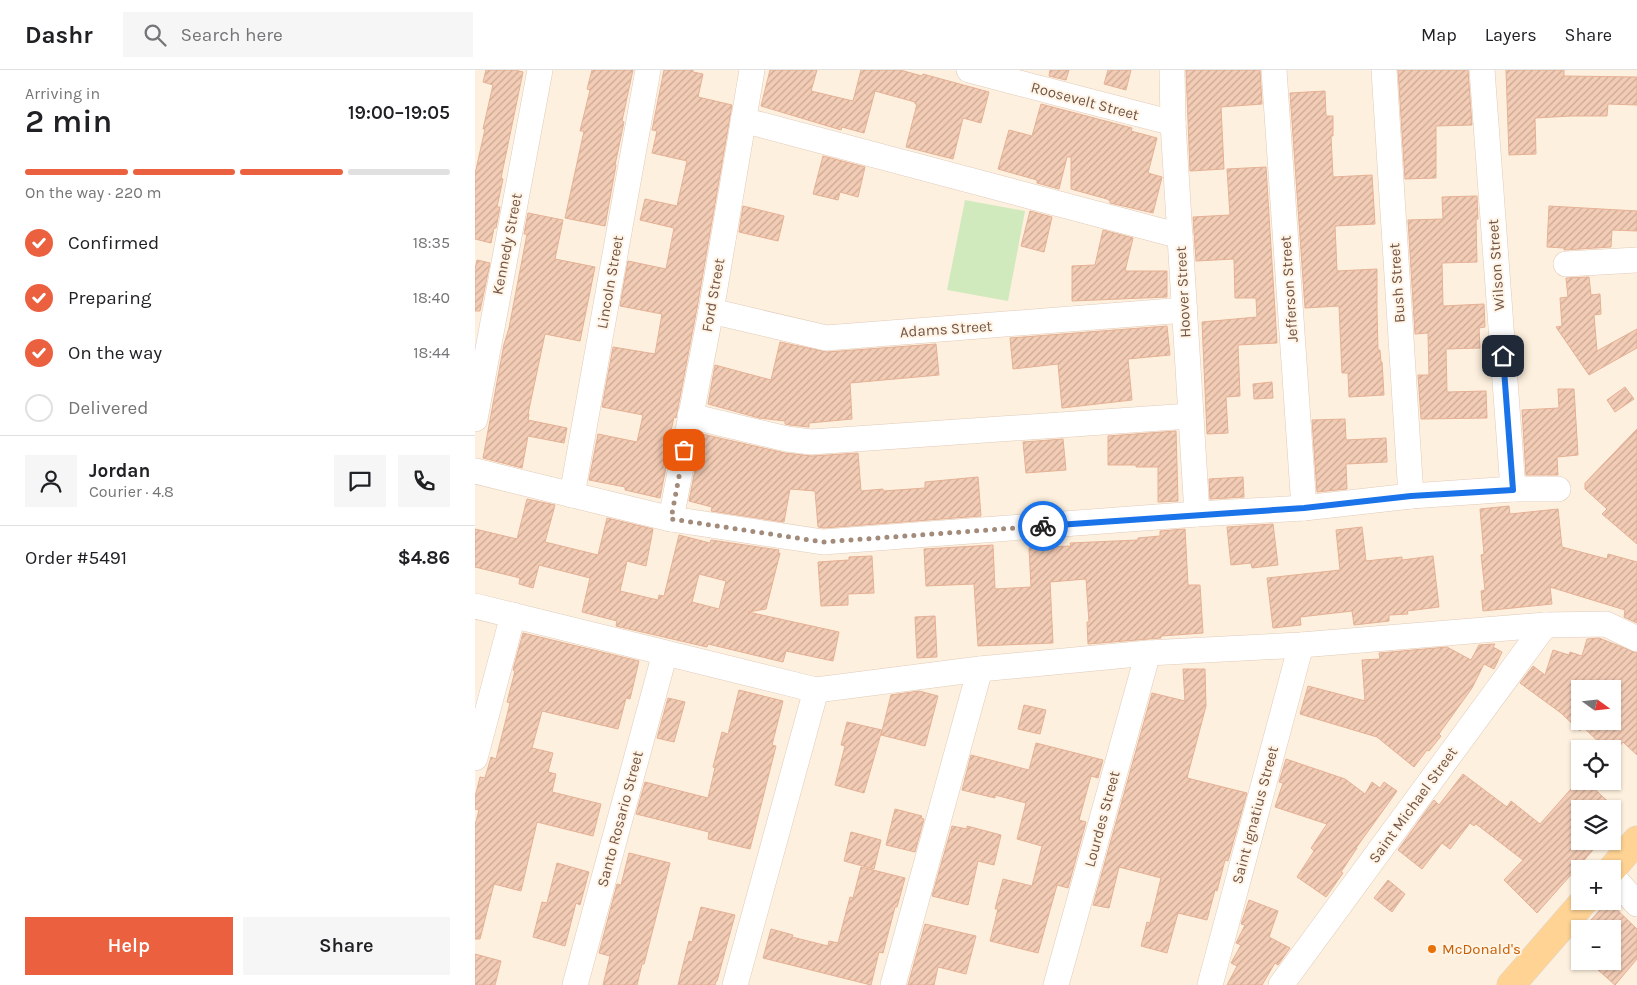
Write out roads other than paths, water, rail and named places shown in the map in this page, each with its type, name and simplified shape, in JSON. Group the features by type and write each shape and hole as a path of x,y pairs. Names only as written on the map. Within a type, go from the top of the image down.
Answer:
{"main road":[{"path":"1620,860 1637,840"},
{"path":"1511,985 1576,910"}],"street":[{"name":"Kennedy Street","path":"475,419 540,70"},
{"name":"Lincoln Street","path":"572,495 648,70"},
{"name":"Ford Street","path":"671,519 711,311 752,70"},
{"name":"Roosevelt Street","path":"969,70 1173,124"},
{"name":"Hoover Street","path":"1172,70 1173,124 1197,514"},
{"name":"Jefferson Street","path":"1274,70 1304,508"},
{"name":"Bush Street","path":"1384,70 1411,496"},
{"name":"Wilson Street","path":"1482,70 1513,490"},
{"path":"743,120 1180,236"},
{"path":"1566,264 1637,260"},
{"name":"Adams Street","path":"711,311 826,338 1185,310"},
{"path":"690,416 787,439 811,442 1190,416"},
{"path":"475,471 671,519 823,542 1197,514 1304,508 1411,496 1557,489"},
{"path":"475,606 816,690 979,669 1148,654 1301,645 1545,625 1606,624 1637,639"},
{"path":"475,758 513,615"},
{"name":"Saint Michael Street","path":"1281,985 1545,625"},
{"name":"Saint Ignatius Street","path":"1210,985 1301,645"},
{"name":"Santo Rosario Street","path":"575,985 665,652"},
{"name":"Lourdes Street","path":"1056,985 1148,654"},
{"path":"893,985 979,669"},
{"path":"735,985 816,690"},
{"path":"1621,886 1637,904"}],"place":[{"name":"McDonald's","path":"1432,949"}]}
